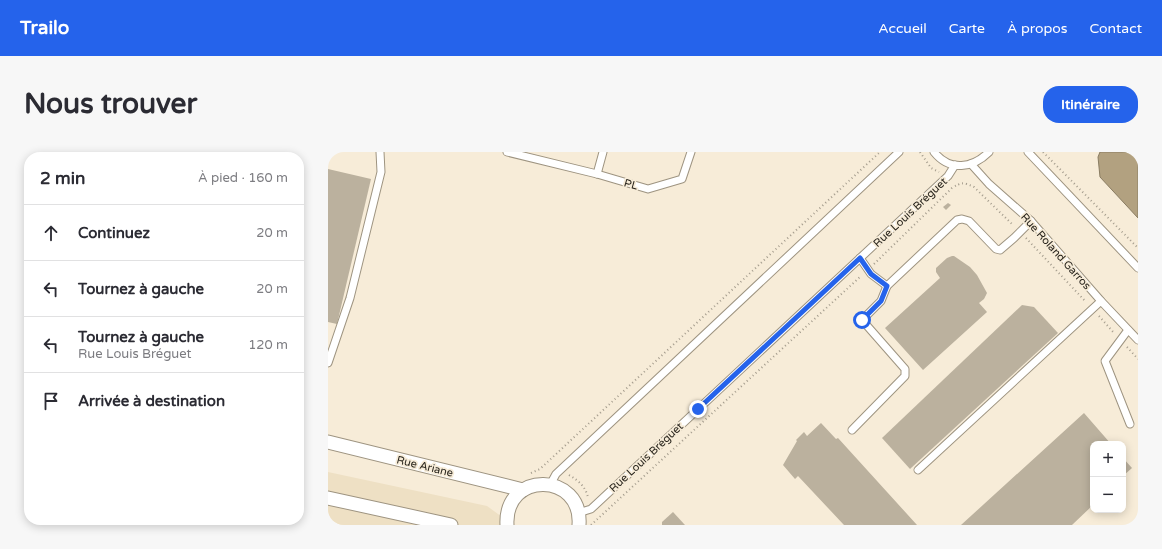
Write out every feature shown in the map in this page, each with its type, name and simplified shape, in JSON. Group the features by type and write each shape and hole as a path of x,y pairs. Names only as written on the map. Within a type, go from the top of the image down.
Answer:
{"street":[{"name":"Rue Ariane","path":"328,442 522,490"},
{"path":"507,525 506,517 514,497 522,490 532,485 543,484 562,490 570,496 575,504 578,519"},
{"path":"328,498 451,525"}],"lane":[{"path":"328,363 350,298 381,172 380,152"},
{"path":"507,152 597,174 603,152"},
{"name":"PL","path":"597,174 648,189 682,179 691,152"},
{"path":"550,485 556,474 899,152"},
{"path":"934,152 945,162 955,165 971,164 981,160 990,152"},
{"path":"1028,152 1138,268"},
{"name":"Rue Roland Garros","path":"971,164 989,184 1031,221 1101,301 1138,340"},
{"name":"Rue Louis Bréguet","path":"578,519 591,509 948,176 955,165"},
{"path":"852,430 905,376 905,369 862,320 881,301 887,286 957,220 962,218 969,221 996,249 1000,250 1031,221"},
{"path":"860,258 871,274 887,286"},
{"path":"918,470 1101,301"},
{"path":"1128,330 1105,361 1130,424"}],"path":[{"path":"528,475 540,469 880,152"},
{"path":"920,152 931,168 948,176 956,186"},
{"path":"1043,152 1138,248"}],"shaded area":[{"path":"1100,152 1138,152 1138,218 1100,177 1098,157"},
{"path":"328,472 487,506 513,525 328,525"}],"building":[{"path":"328,169 371,179 337,324 328,322"},
{"path":"948,203 951,205 946,210 943,207"},
{"path":"952,256 970,267 977,275 987,293 984,299 979,303 987,312 923,370 885,328 940,278 936,272 936,268 947,258"},
{"path":"1022,305 1034,307 1058,333 910,469 882,438"},
{"path":"1084,413 1108,441 1090,441 1090,508 1072,525 961,525"},
{"path":"821,423 836,439 838,438 917,525 844,525 798,476 795,479 783,465 797,441 796,440 804,432 807,436"},
{"path":"1126,461 1132,468 1126,473"},
{"path":"673,512 685,525 662,525 662,522"}],"route":[{"path":"698,409 860,258 871,274 887,286 881,301 862,320"}]}
